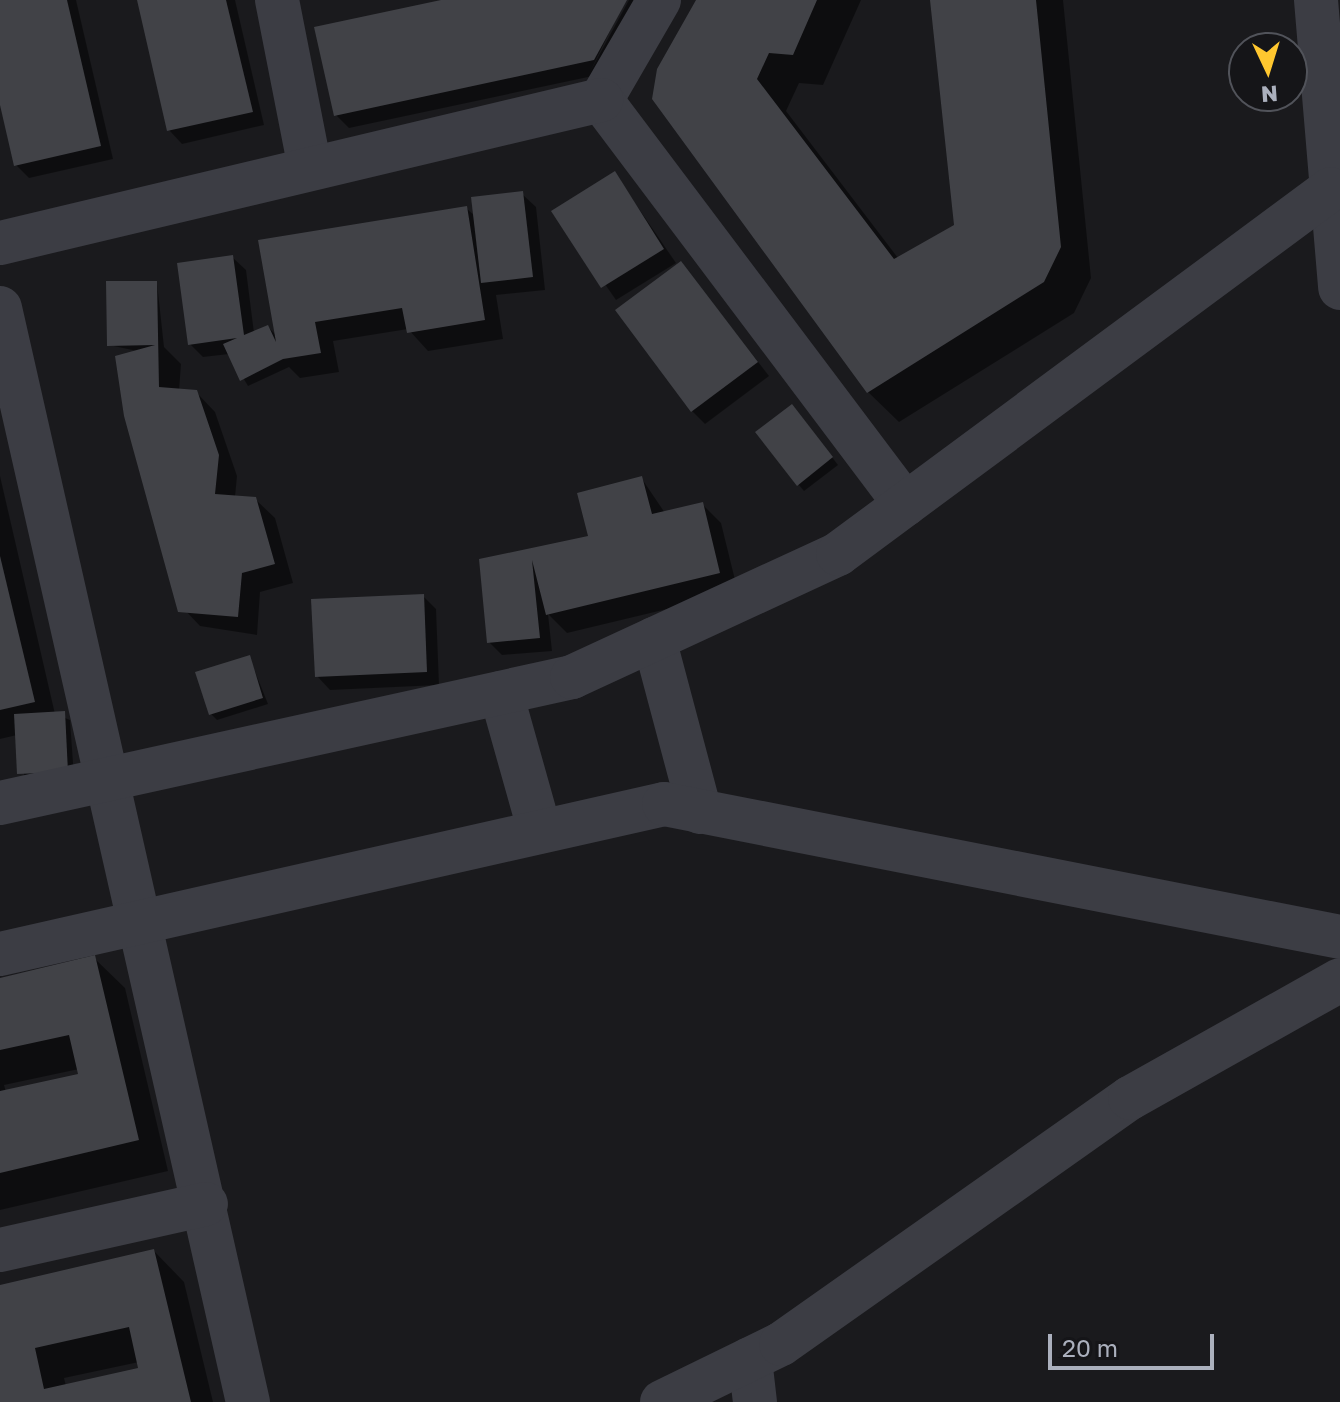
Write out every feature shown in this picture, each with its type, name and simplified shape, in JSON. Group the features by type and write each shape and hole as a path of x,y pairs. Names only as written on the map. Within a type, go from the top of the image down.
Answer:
{"street":[{"path":"277,0 310,168"},
{"path":"0,243 601,100 659,0"},
{"path":"1316,0 1340,288"},
{"path":"601,100 905,504"},
{"path":"0,803 572,677 838,554 1331,189"},
{"path":"0,308 112,778 248,1402"},
{"path":"654,639 700,812"},
{"path":"501,693 540,832"},
{"path":"0,954 664,804 1340,937"},
{"path":"662,1402 750,1359 1130,1098 1340,980"},
{"path":"0,1250 206,1204"},
{"path":"750,1359 755,1402"}],"building":[{"path":"0,0 67,0 101,146 14,166 0,105"},
{"path":"137,0 226,0 253,112 167,131"},
{"path":"441,0 627,0 594,60 334,116 314,27"},
{"path":"696,0 817,0 793,55 769,53 757,79 894,259 954,225 930,0 1036,0 1061,247 1044,282 867,393 652,99 657,69"},
{"path":"615,171 664,249 601,288 551,211"},
{"path":"523,191 533,277 481,283 471,197"},
{"path":"467,206 485,320 407,333 402,308 315,322 321,353 283,359 240,381 223,344 237,338 188,345 177,263 233,255 244,335 268,325 276,342 258,240"},
{"path":"681,261 758,362 691,412 615,310"},
{"path":"106,281 157,281 159,387 197,390 219,455 215,494 256,497 275,564 242,573 238,617 178,612 124,416 115,356 155,345 107,346"},
{"path":"792,404 833,457 797,486 755,432"},
{"path":"642,476 652,514 703,502 720,573 546,615 532,560 540,638 487,643 479,559 588,536 577,493"},
{"path":"0,556 35,702 0,710"},
{"path":"424,594 427,672 315,677 311,599"},
{"path":"250,655 263,698 209,715 195,672"},
{"path":"65,711 68,772 17,774 14,714"},
{"path":"95,955 139,1140 0,1173 0,1091 78,1074 69,1035 0,1050 0,978"},
{"path":"154,1249 191,1402 0,1402 0,1285","holes":["129,1327 138,1368 44,1389 35,1348"]}]}
